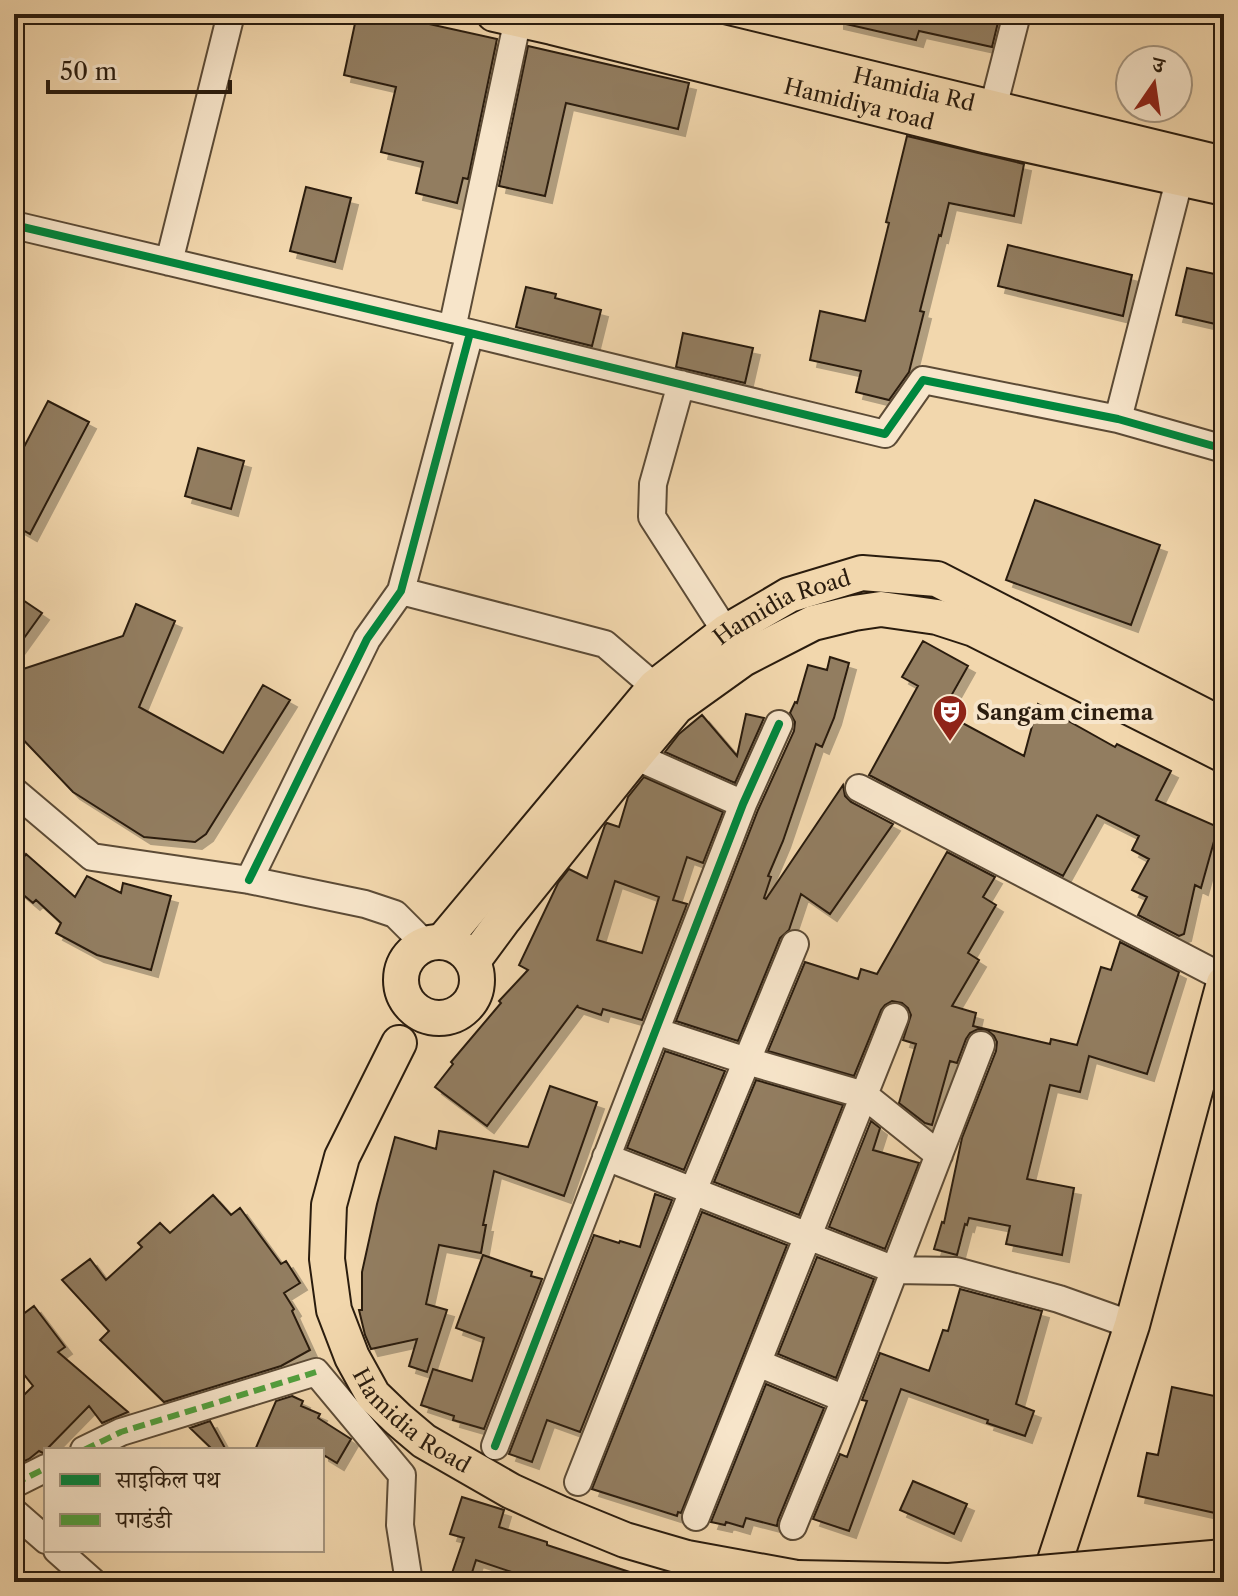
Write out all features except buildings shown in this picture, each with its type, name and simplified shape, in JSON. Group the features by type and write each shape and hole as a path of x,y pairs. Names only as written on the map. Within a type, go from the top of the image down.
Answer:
{"main road":[{"name":"Hamidia Rd","path":"605,14 991,122 1224,164"},
{"name":"Hamidiya road","path":"510,16 991,122 1224,188"},
{"name":"Hamidia Road","path":"433,943 655,687 726,632 789,595 862,573 937,579 1224,726"},
{"path":"920,614 923,578"},
{"name":"Hamidia Road","path":"473,961 676,707 743,659 813,623 881,609 937,617 974,629 1224,755"},
{"path":"399,1043 439,1019 462,1012 476,993 477,969 464,950 455,944 433,943 413,951 402,970 400,981 408,1002 416,1011 439,1019"},
{"path":"1048,1582 1132,1325 1224,980"},
{"path":"399,1043 404,995"},
{"name":"Hamidia Road","path":"399,1043 342,1157 329,1205 327,1259 334,1310 352,1357 373,1395 424,1441 511,1491 625,1540 687,1558 797,1578 949,1581 1224,1557"}],"street":[{"path":"169,262 231,14"},
{"path":"991,122 1017,14"},
{"path":"249,880 367,639 401,591 461,331 510,16"},
{"path":"1118,419 1180,177"},
{"path":"14,225 885,434 923,380 1118,419 1224,449"},
{"path":"681,384 653,484 652,517 726,632"},
{"path":"401,591 605,644 655,687"},
{"path":"495,1446 743,804 779,724"},
{"path":"635,756 743,804"},
{"path":"859,788 1224,980"},
{"path":"14,791 92,857 249,880 365,904 395,914 433,943"},
{"path":"578,1482 795,944"},
{"path":"696,1517 895,1017"},
{"path":"655,1031 864,1095 939,1155"},
{"path":"793,1526 981,1045"},
{"path":"606,1157 895,1270 956,1271 1059,1299 1132,1325"},
{"path":"758,1363 845,1399"},
{"path":"88,1448 121,1432 316,1372 402,1475 400,1525 409,1582"},
{"path":"14,1484 44,1469"},
{"path":"14,1512 44,1538"},
{"path":"59,1552 93,1582"}],"marked path":[{"path":"88,1448 121,1432 316,1372"},
{"path":"14,1484 44,1469"}],"cycle path":[{"path":"14,225 885,434 923,380 1118,419 1224,449"},
{"path":"249,880 367,639 401,591 470,333"},
{"path":"495,1446 743,804 779,724"}],"place":[{"name":"Sangam cinema","path":"950,743"}]}
